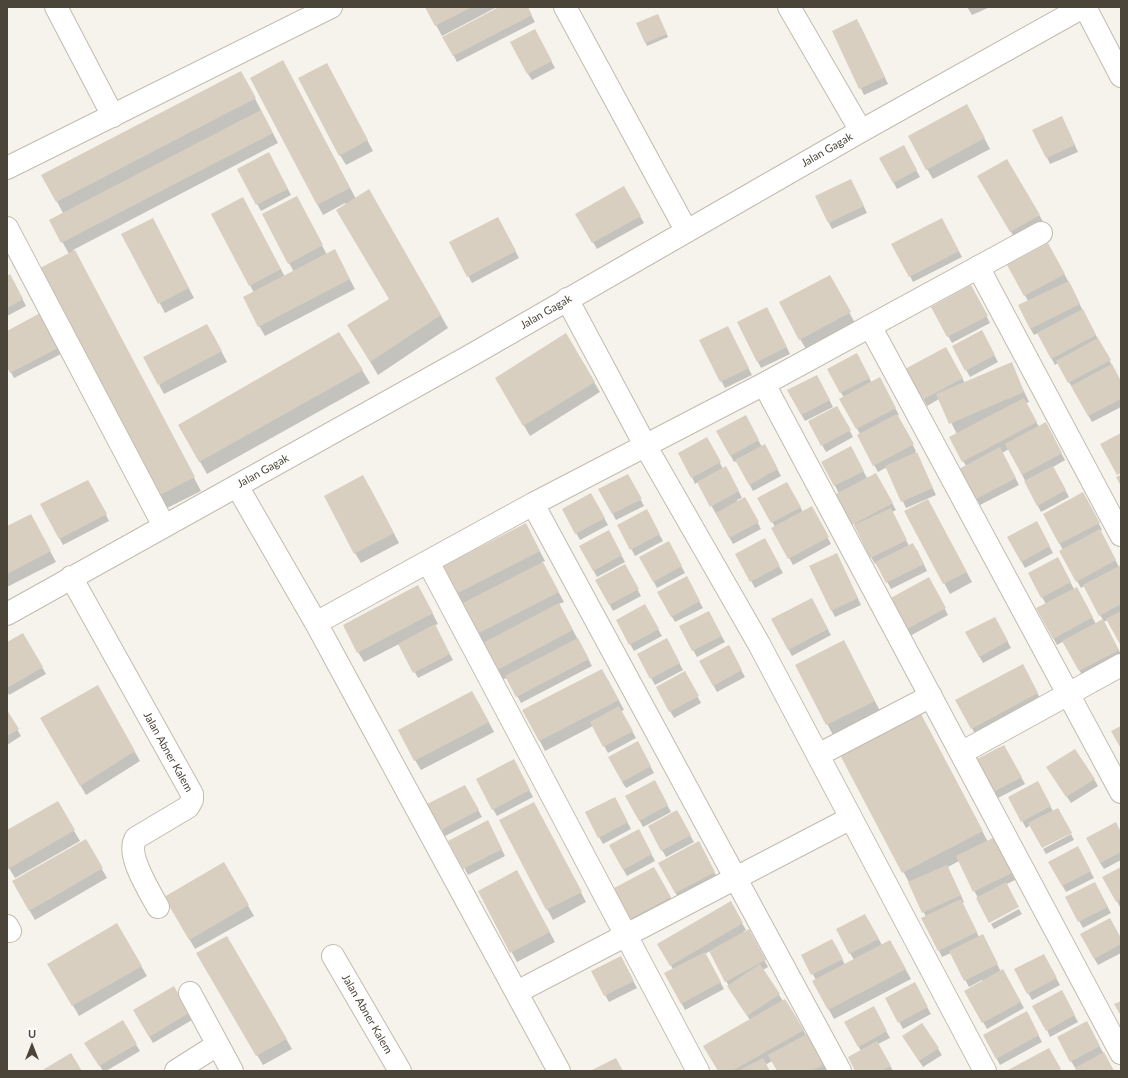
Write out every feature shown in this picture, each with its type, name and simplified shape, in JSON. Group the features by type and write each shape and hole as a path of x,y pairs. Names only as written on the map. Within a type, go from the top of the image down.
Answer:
{"street":[{"path":"56,7 113,116"},
{"path":"565,7 686,230"},
{"path":"789,7 861,131"},
{"path":"1084,7 1121,76"},
{"name":"Jalan Gagak","path":"7,614 468,357 686,230 1084,7"},
{"path":"7,168 113,116 319,10"},
{"path":"7,228 164,526"},
{"path":"316,623 533,504 764,384 1041,233"},
{"path":"978,267 1121,535"},
{"path":"567,299 645,445 759,644 985,1071"},
{"path":"870,326 1121,792"},
{"path":"764,384 1121,1053"},
{"path":"236,486 316,623 559,1071"},
{"path":"533,504 737,878 840,1071"},
{"path":"428,562 698,1071"},
{"name":"Jalan Abner Kalem","path":"71,577 192,794 192,800 188,807 136,838 134,842 133,851 135,860 158,907"},
{"path":"961,753 1121,665"},
{"path":"818,755 930,696"},
{"path":"517,992 851,818"},
{"name":"Jalan Abner Kalem","path":"333,956 400,1071"},
{"path":"190,993 217,1046 232,1071"},
{"path":"176,1071 217,1046"}],"building":[{"path":"425,7 472,7 435,26"},
{"path":"499,7 528,7 532,15 453,56 442,37"},
{"path":"658,14 667,34 645,43 636,23"},
{"path":"857,19 885,77 859,89 832,31"},
{"path":"535,29 552,61 527,74 510,42"},
{"path":"283,60 350,188 317,205 250,78"},
{"path":"327,63 368,140 339,156 298,78"},
{"path":"241,71 256,98 56,202 41,175"},
{"path":"967,104 985,138 926,170 908,136"},
{"path":"261,110 273,133 61,243 49,220"},
{"path":"1062,116 1075,145 1046,158 1032,130"},
{"path":"904,145 917,170 893,183 879,158"},
{"path":"269,152 288,189 256,205 237,169"},
{"path":"1007,159 1040,215 1010,232 977,176"},
{"path":"851,179 864,206 828,223 815,196"},
{"path":"624,186 641,216 592,243 575,214"},
{"path":"369,189 441,315 370,362 347,325 389,299 336,210"},
{"path":"297,196 323,245 288,264 262,214"},
{"path":"243,197 281,269 249,286 211,214"},
{"path":"498,217 516,251 467,277 449,242"},
{"path":"153,218 189,288 158,304 121,234"},
{"path":"942,218 959,251 909,277 891,244"},
{"path":"1048,243 1065,274 1024,296 1007,265"},
{"path":"335,249 350,279 258,327 243,297"},
{"path":"75,250 195,477 158,496 38,269"},
{"path":"10,274 23,299 7,308 7,276"},
{"path":"830,275 851,312 799,340 779,302"},
{"path":"1069,281 1080,304 1030,329 1018,305"},
{"path":"971,285 988,316 947,337 931,307"},
{"path":"767,307 787,347 757,362 737,322"},
{"path":"1083,309 1096,335 1051,359 1037,333"},
{"path":"42,312 60,347 10,373 7,367 7,331"},
{"path":"207,324 222,351 158,385 143,357"},
{"path":"728,326 749,368 720,382 699,340"},
{"path":"982,330 995,355 965,371 952,346"},
{"path":"339,332 363,370 199,462 178,425"},
{"path":"566,333 595,382 523,426 495,378"},
{"path":"1098,338 1111,360 1068,383 1056,361"},
{"path":"946,347 963,378 922,400 905,369"},
{"path":"857,353 870,378 840,393 827,369"},
{"path":"1012,362 1024,392 949,424 936,394"},
{"path":"1112,364 1121,381 1121,399 1088,416 1071,386"},
{"path":"817,375 830,400 801,415 787,390"},
{"path":"880,377 896,408 856,429 839,399"},
{"path":"1024,398 1037,422 962,462 949,437"},
{"path":"837,406 851,430 821,446 808,421"},
{"path":"897,414 914,444 873,466 857,435"},
{"path":"746,415 759,440 730,456 716,431"},
{"path":"1046,422 1062,453 1022,475 1005,444"},
{"path":"1121,433 1121,473 1117,475 1100,444"},
{"path":"707,437 721,462 691,478 678,453"},
{"path":"765,444 778,469 749,485 735,460"},
{"path":"851,446 864,471 834,486 821,462"},
{"path":"1000,447 1016,478 976,499 959,469"},
{"path":"917,452 933,488 901,502 885,466"},
{"path":"726,466 739,491 710,507 697,482"},
{"path":"1053,466 1066,490 1037,506 1024,481"},
{"path":"876,473 893,503 852,525 836,494"},
{"path":"628,474 642,499 612,514 598,489"},
{"path":"363,475 394,533 354,554 324,496"},
{"path":"1121,475 1121,486 1116,477"},
{"path":"88,480 107,514 59,539 40,504"},
{"path":"787,482 801,507 771,523 757,498"},
{"path":"1083,492 1100,523 1059,544 1043,514"},
{"path":"591,493 605,518 575,534 562,509"},
{"path":"745,497 759,522 729,538 716,513"},
{"path":"928,499 967,572 943,584 904,511"},
{"path":"812,506 829,537 788,559 771,528"},
{"path":"891,508 907,540 870,558 854,525"},
{"path":"647,509 660,534 630,550 617,525"},
{"path":"31,514 51,551 7,574 7,526"},
{"path":"1037,521 1050,546 1021,562 1007,537"},
{"path":"526,523 540,551 450,597 436,570"},
{"path":"1100,529 1116,560 1076,582 1059,551"},
{"path":"609,530 622,555 593,571 579,546"},
{"path":"765,538 780,566 750,582 735,554"},
{"path":"669,541 682,566 653,582 639,557"},
{"path":"913,543 924,564 886,583 875,562"},
{"path":"837,553 858,598 831,611 809,566"},
{"path":"1058,557 1071,582 1041,598 1028,573"},
{"path":"543,562 559,592 477,634 461,604"},
{"path":"625,564 639,589 609,605 595,580"},
{"path":"1121,565 1121,604 1099,616 1083,585"},
{"path":"687,576 700,601 671,617 657,592"},
{"path":"929,577 946,608 905,630 889,599"},
{"path":"418,585 433,613 357,653 343,625"},
{"path":"1077,587 1093,617 1053,639 1036,608"},
{"path":"812,598 828,629 788,650 771,619"},
{"path":"559,603 573,630 495,671 481,644"},
{"path":"645,604 659,629 629,645 616,620"},
{"path":"709,611 722,636 692,651 679,626"},
{"path":"1121,611 1121,646 1106,619"},
{"path":"995,617 1008,641 979,657 965,632"},
{"path":"1103,619 1119,650 1079,671 1062,641"},
{"path":"435,624 450,654 413,673 398,644"},
{"path":"23,633 43,667 7,688 7,642"},
{"path":"578,638 589,659 516,697 505,676"},
{"path":"667,638 680,663 650,679 637,654"},
{"path":"844,640 875,701 826,725 795,665"},
{"path":"729,645 742,670 713,686 699,661"},
{"path":"1023,664 1038,693 971,729 955,700"},
{"path":"602,669 619,700 539,741 522,710"},
{"path":"685,671 699,696 669,712 656,687"},
{"path":"98,685 135,751 80,786 40,718"},
{"path":"472,691 489,722 414,761 398,730"},
{"path":"619,706 633,731 603,747 590,722"},
{"path":"7,710 19,729 7,736"},
{"path":"921,714 983,831 902,873 840,755"},
{"path":"1121,726 1121,749 1111,731"},
{"path":"638,741 651,766 622,782 608,757"},
{"path":"1004,745 1022,777 993,792 975,760"},
{"path":"1075,749 1095,779 1066,797 1046,767"},
{"path":"514,759 530,790 492,810 476,779"},
{"path":"655,780 668,805 639,821 625,796"},
{"path":"1038,781 1051,806 1021,822 1008,797"},
{"path":"465,785 479,810 441,830 427,804"},
{"path":"615,797 628,822 598,838 585,812"},
{"path":"58,801 75,830 8,869 7,830"},
{"path":"534,802 582,892 546,910 499,820"},
{"path":"1058,808 1072,833 1042,848 1028,823"},
{"path":"677,810 691,835 661,851 648,826"},
{"path":"488,820 502,849 463,869 448,841"},
{"path":"1116,822 1121,832 1121,852 1100,863 1086,838"},
{"path":"639,829 652,854 623,870 609,845"},
{"path":"995,837 1012,873 973,892 956,856"},
{"path":"86,839 103,868 29,911 12,881"},
{"path":"699,841 715,872 675,893 658,863"},
{"path":"1078,846 1091,871 1062,886 1048,862"},
{"path":"224,862 249,905 189,940 164,897"},
{"path":"947,865 961,895 922,913 908,882"},
{"path":"654,867 671,897 630,919 614,888"},
{"path":"1121,867 1121,899 1116,902 1102,877"},
{"path":"517,870 550,932 510,953 478,891"},
{"path":"1006,882 1019,907 989,923 976,898"},
{"path":"1095,882 1108,907 1078,922 1065,897"},
{"path":"961,899 977,932 938,951 921,918"},
{"path":"731,901 743,923 670,966 657,944"},
{"path":"865,914 879,939 849,954 836,929"},
{"path":"1110,918 1121,938 1121,944 1094,959 1080,934"},
{"path":"117,923 142,966 72,1006 47,964"},
{"path":"749,929 766,960 725,982 709,951"},
{"path":"983,934 998,964 964,981 949,951"},
{"path":"227,936 287,1039 256,1056 196,953"},
{"path":"832,939 843,959 811,975 801,955"},
{"path":"890,940 906,969 828,1010 812,981"},
{"path":"705,952 721,982 681,1004 664,973"},
{"path":"1044,954 1057,978 1027,994 1014,969"},
{"path":"621,956 634,981 604,996 591,971"},
{"path":"760,964 780,994 747,1016 727,986"},
{"path":"1003,969 1021,1002 982,1023 964,991"},
{"path":"915,982 928,1007 898,1023 885,998"},
{"path":"174,986 189,1013 149,1037 133,1010"},
{"path":"1062,990 1075,1015 1046,1031 1032,1006"},
{"path":"785,999 804,1030 732,1071 718,1071 703,1046"},
{"path":"1121,1001 1121,1016 1114,1004"},
{"path":"874,1006 887,1031 858,1047 844,1022"},
{"path":"1027,1011 1039,1035 996,1059 983,1035"},
{"path":"123,1020 137,1044 99,1066 84,1043"},
{"path":"1087,1021 1100,1046 1070,1062 1057,1037"},
{"path":"922,1023 939,1048 919,1061 902,1036"},
{"path":"809,1033 825,1064 811,1071 777,1071 768,1055"},
{"path":"877,1041 891,1066 881,1071 855,1071 848,1057"},
{"path":"1049,1048 1061,1069 1058,1071 1006,1071"},
{"path":"1104,1052 1114,1071 1076,1071 1075,1068"},
{"path":"71,1053 82,1071 41,1071"},
{"path":"616,1058 623,1071 590,1071"},
{"path":"763,1058 770,1071 738,1071"}]}
